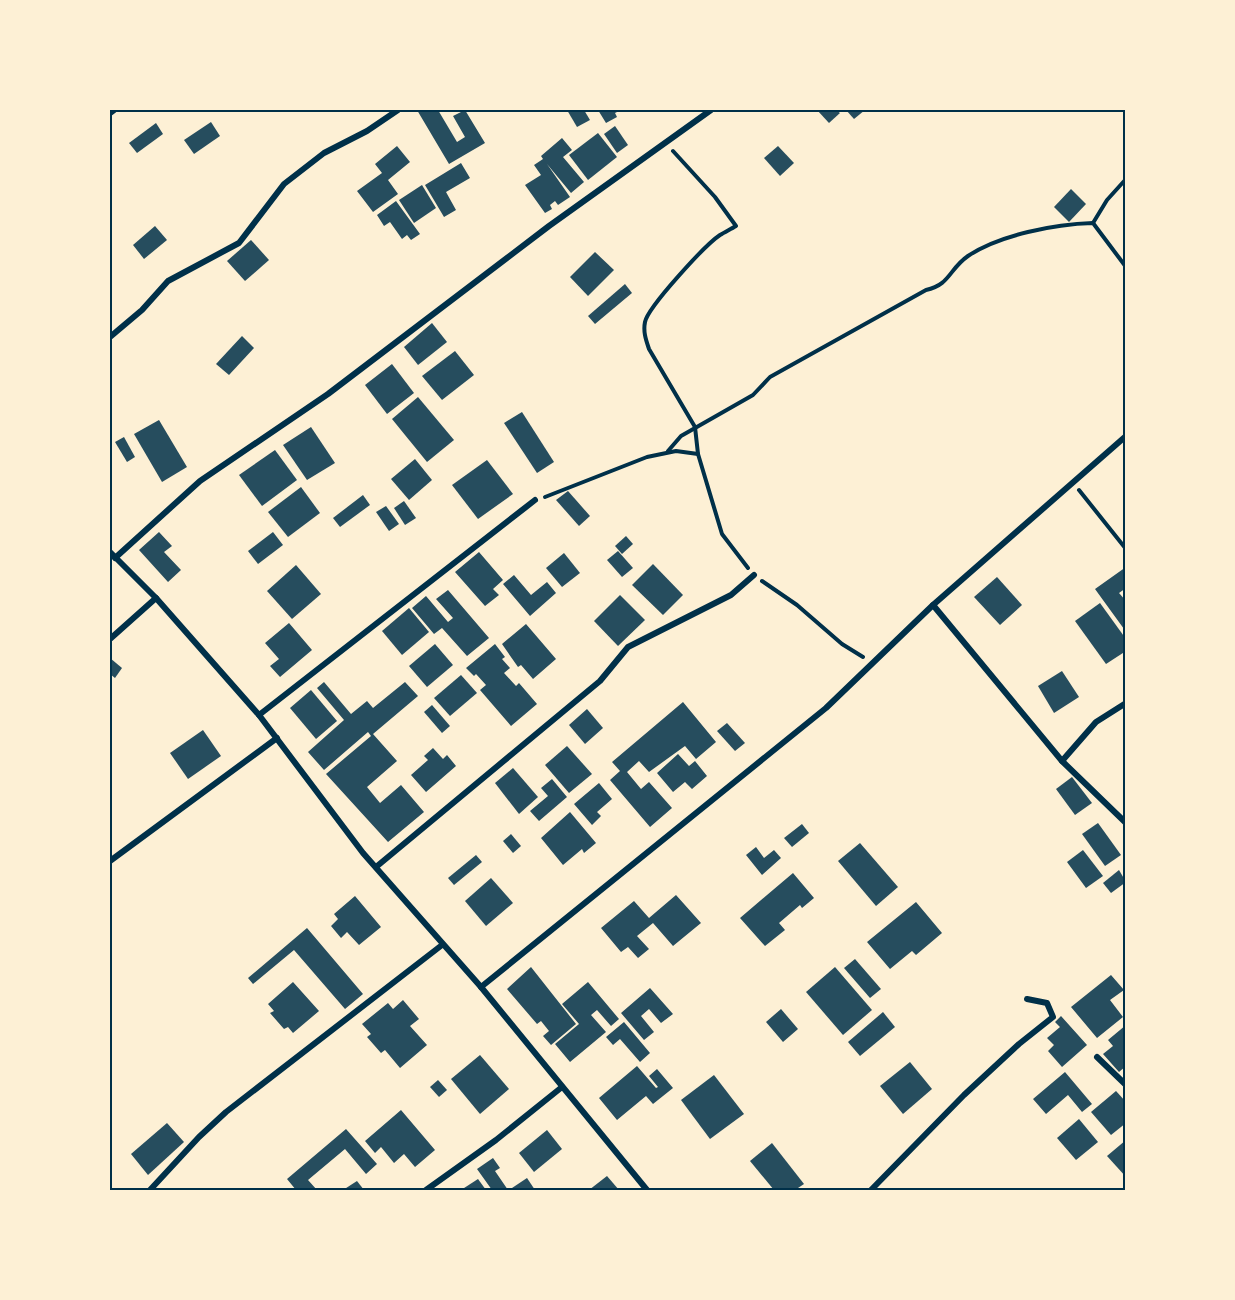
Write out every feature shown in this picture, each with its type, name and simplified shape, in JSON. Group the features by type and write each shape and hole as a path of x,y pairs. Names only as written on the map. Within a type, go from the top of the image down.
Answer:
{"street":[{"path":"110,113 114,110"},
{"path":"110,337 142,310 168,281 239,243 284,184 324,153 367,131 398,110"},
{"path":"647,1191 481,987 363,853 259,714 156,598 112,555 200,481 328,394 549,226 711,110"},
{"path":"481,987 826,708 933,605 1125,436"},
{"path":"259,714 535,500"},
{"path":"376,867 600,681 628,647 731,594 754,575"},
{"path":"110,639 156,598"},
{"path":"933,605 1062,761 1125,823"},
{"path":"1062,761 1096,722 1125,703"},
{"path":"110,861 277,738"},
{"path":"150,1191 199,1137 226,1112 442,945"},
{"path":"871,1191 972,1088 1019,1044 1053,1017 1047,1003 1027,999"},
{"path":"1097,1057 1125,1085"},
{"path":"426,1191 496,1140 561,1087"}],"path":[{"path":"666,144 715,197 736,226 720,236 689,266 651,308 645,321 645,335 650,349 695,427 698,454 722,534 754,575 797,604 842,644 872,662"},
{"path":"1093,223 1107,200 1125,179"},
{"path":"668,451 681,436 753,395 770,377 926,290 938,287 967,256 987,246 1037,231 1093,223"},
{"path":"1093,223 1125,267"},
{"path":"535,500 668,451 698,454"},
{"path":"1073,482 1125,549"}],"building":[{"path":"417,110 438,110 457,142 465,137 453,116 465,110 485,143 449,164"},
{"path":"567,110 584,110 590,120 577,127"},
{"path":"598,110 621,110 615,113 617,117 606,123"},
{"path":"817,110 836,110 840,113 829,123"},
{"path":"846,110 865,110 854,119"},
{"path":"211,122 220,136 194,154 184,140"},
{"path":"156,123 163,134 137,153 129,143"},
{"path":"615,126 628,145 617,153 604,134"},
{"path":"598,133 617,157 588,180 569,155"},
{"path":"562,138 572,150 563,157 584,182 571,193 547,164 570,197 558,205 555,201 550,205 552,209 545,213 525,185 541,175 534,165 543,159 541,156"},
{"path":"397,146 410,162 388,180 398,194 373,212 357,191 382,173 375,164"},
{"path":"778,146 794,163 780,176 764,158"},
{"path":"461,163 470,178 446,192 456,210 444,217 425,185"},
{"path":"422,185 436,208 414,223 399,200"},
{"path":"1071,189 1086,204 1069,222 1054,207"},
{"path":"396,201 420,234 411,240 407,235 402,239 390,222 384,226 377,215"},
{"path":"155,226 167,240 144,259 133,245"},
{"path":"251,240 269,260 245,281 227,261"},
{"path":"595,252 614,270 588,296 570,277"},
{"path":"625,284 632,293 595,324 588,316"},
{"path":"432,323 447,342 418,365 404,347"},
{"path":"242,336 254,348 229,375 216,364"},
{"path":"455,351 474,375 442,400 422,376"},
{"path":"392,364 414,393 387,414 365,385"},
{"path":"418,397 454,440 427,462 392,419"},
{"path":"522,412 554,462 537,473 504,423"},
{"path":"159,420 187,467 162,482 134,434"},
{"path":"311,427 335,463 307,480 283,445"},
{"path":"124,437 135,457 127,462 115,442"},
{"path":"275,450 297,480 262,506 239,475"},
{"path":"415,459 432,480 409,500 391,479"},
{"path":"487,460 513,494 478,519 452,485"},
{"path":"301,487 320,513 288,537 268,512"},
{"path":"568,491 590,516 579,526 556,500"},
{"path":"363,495 370,505 340,527 333,518"},
{"path":"404,501 416,518 405,525 394,508"},
{"path":"386,506 399,524 389,531 376,512"},
{"path":"159,532 172,546 164,552 181,570 168,582 139,550"},
{"path":"273,532 283,545 258,564 248,551"},
{"path":"626,536 633,544 622,554 615,546"},
{"path":"618,551 633,568 622,577 607,560"},
{"path":"479,552 503,580 493,589 499,595 485,606 455,572"},
{"path":"564,553 580,573 562,587 546,568"},
{"path":"653,564 683,595 663,615 632,585"},
{"path":"296,565 321,594 292,619 267,591"},
{"path":"1126,567 1126,588 1119,593 1126,601 1124,629 1095,589"},
{"path":"514,575 531,595 547,582 556,593 530,616 503,584"},
{"path":"997,577 1022,605 1000,625 974,597"},
{"path":"448,590 489,638 467,656 442,628 434,634 412,608 426,596 448,622 453,618 436,599"},
{"path":"620,595 645,620 618,646 594,621"},
{"path":"1100,603 1126,639 1126,651 1106,664 1075,621"},
{"path":"409,608 429,632 402,655 382,631"},
{"path":"289,623 312,650 280,677 270,666 279,659 265,643"},
{"path":"526,624 556,659 533,679 521,665 518,667 502,644"},
{"path":"435,644 453,665 427,687 409,666"},
{"path":"495,644 505,657 502,659 510,668 504,673 516,686 519,683 537,704 511,726 480,690 486,685 476,674 474,676 466,668"},
{"path":"110,658 122,668 115,678 110,674"},
{"path":"1062,671 1079,697 1054,713 1038,686"},
{"path":"461,675 477,693 450,716 434,698"},
{"path":"324,682 351,714 367,701 373,708 405,682 418,696 373,734 397,761 367,787 380,803 401,785 424,812 388,842 326,774 371,736 368,732 324,770 308,752 344,720 317,688"},
{"path":"311,690 337,721 316,739 290,708"},
{"path":"683,702 716,742 696,759 685,746 649,772 639,761 627,772 641,789 649,782 672,808 650,827 610,780 620,771 612,762"},
{"path":"432,705 450,726 442,733 424,712"},
{"path":"587,709 603,728 585,744 569,725"},
{"path":"727,723 745,743 735,751 717,731"},
{"path":"203,730 221,756 188,779 170,753"},
{"path":"567,746 592,774 569,793 545,765"},
{"path":"433,748 443,759 447,755 456,766 426,792 411,775 428,760 424,756"},
{"path":"678,754 689,766 695,761 707,776 692,789 685,782 673,792 657,773"},
{"path":"513,768 538,797 519,814 495,783"},
{"path":"1072,777 1092,803 1075,815 1056,789"},
{"path":"552,779 567,797 539,821 530,811 548,796 541,788"},
{"path":"599,783 612,799 597,812 601,816 592,825 574,804"},
{"path":"570,812 596,843 584,853 582,849 563,865 541,838"},
{"path":"1098,823 1121,855 1105,866 1082,834"},
{"path":"802,824 809,833 792,847 784,838"},
{"path":"511,834 521,846 513,853 503,841"},
{"path":"860,843 898,887 876,906 838,861"},
{"path":"756,847 764,858 774,850 781,858 762,875 746,855"},
{"path":"1083,850 1103,876 1086,888 1067,862"},
{"path":"476,855 482,862 454,885 448,878"},
{"path":"1119,870 1126,882 1111,893 1103,883"},
{"path":"793,873 814,898 802,908 800,905 779,923 785,930 765,946 740,918"},
{"path":"491,878 513,903 486,926 465,901"},
{"path":"676,895 701,923 673,946 653,923 637,936 649,949 638,958 628,947 621,952 601,928 634,901 649,918"},
{"path":"355,896 381,927 359,945 347,932 341,938 331,926 338,919 334,914"},
{"path":"916,902 942,933 916,955 912,951 890,969 867,942"},
{"path":"307,928 363,994 345,1009 294,950 253,984 248,978"},
{"path":"855,959 881,989 870,998 844,968"},
{"path":"531,967 576,1024 551,1045 543,1036 549,1031 541,1021 537,1024 507,989"},
{"path":"835,967 872,1010 843,1035 806,992"},
{"path":"1111,975 1124,990 1110,1000 1123,1017 1097,1038 1071,1007"},
{"path":"293,982 319,1011 293,1033 288,1027 284,1029 270,1013 274,1011 268,1004"},
{"path":"588,982 619,1019 611,1026 597,1010 591,1015 606,1032 570,1062 555,1044 579,1024 562,1004"},
{"path":"650,988 673,1014 661,1023 649,1009 641,1016 654,1032 644,1040 621,1013"},
{"path":"403,1000 419,1019 410,1026 427,1045 400,1068 385,1050 381,1053 367,1037 371,1034 362,1024 388,1003 393,1009"},
{"path":"781,1009 798,1029 783,1042 766,1022"},
{"path":"883,1012 895,1027 860,1056 848,1042"},
{"path":"1061,1016 1087,1045 1062,1067 1048,1051 1054,1045 1047,1038 1060,1027 1055,1022"},
{"path":"624,1022 650,1053 640,1062 620,1039 613,1045 606,1037"},
{"path":"1126,1025 1126,1066 1119,1072 1103,1054 1113,1046 1108,1040"},
{"path":"480,1055 509,1089 480,1114 451,1079"},
{"path":"910,1062 932,1089 903,1114 880,1086"},
{"path":"637,1066 656,1088 658,1087 649,1076 657,1069 673,1088 653,1104 646,1096 617,1120 599,1098"},
{"path":"1065,1072 1092,1104 1082,1112 1068,1095 1046,1114 1033,1099"},
{"path":"714,1075 744,1114 710,1139 681,1100"},
{"path":"438,1080 447,1090 439,1097 430,1087"},
{"path":"1116,1091 1126,1102 1126,1123 1111,1135 1091,1112"},
{"path":"401,1110 435,1150 415,1167 404,1154 394,1163 381,1147 375,1153 365,1141"},
{"path":"1079,1119 1098,1142 1076,1160 1057,1138"},
{"path":"167,1123 184,1142 148,1175 131,1154"},
{"path":"346,1129 377,1164 366,1174 345,1149 308,1180 317,1190 296,1190 287,1179"},
{"path":"547,1130 562,1149 534,1172 519,1153"},
{"path":"1126,1140 1126,1177 1107,1156"},
{"path":"772,1143 804,1184 795,1190 774,1190 750,1161"},
{"path":"493,1158 500,1168 495,1171 508,1190 492,1190 477,1169"},
{"path":"607,1176 619,1190 589,1190"},
{"path":"527,1178 535,1190 509,1190"},
{"path":"478,1179 486,1190 461,1190"},
{"path":"357,1181 364,1190 343,1190"}]}
